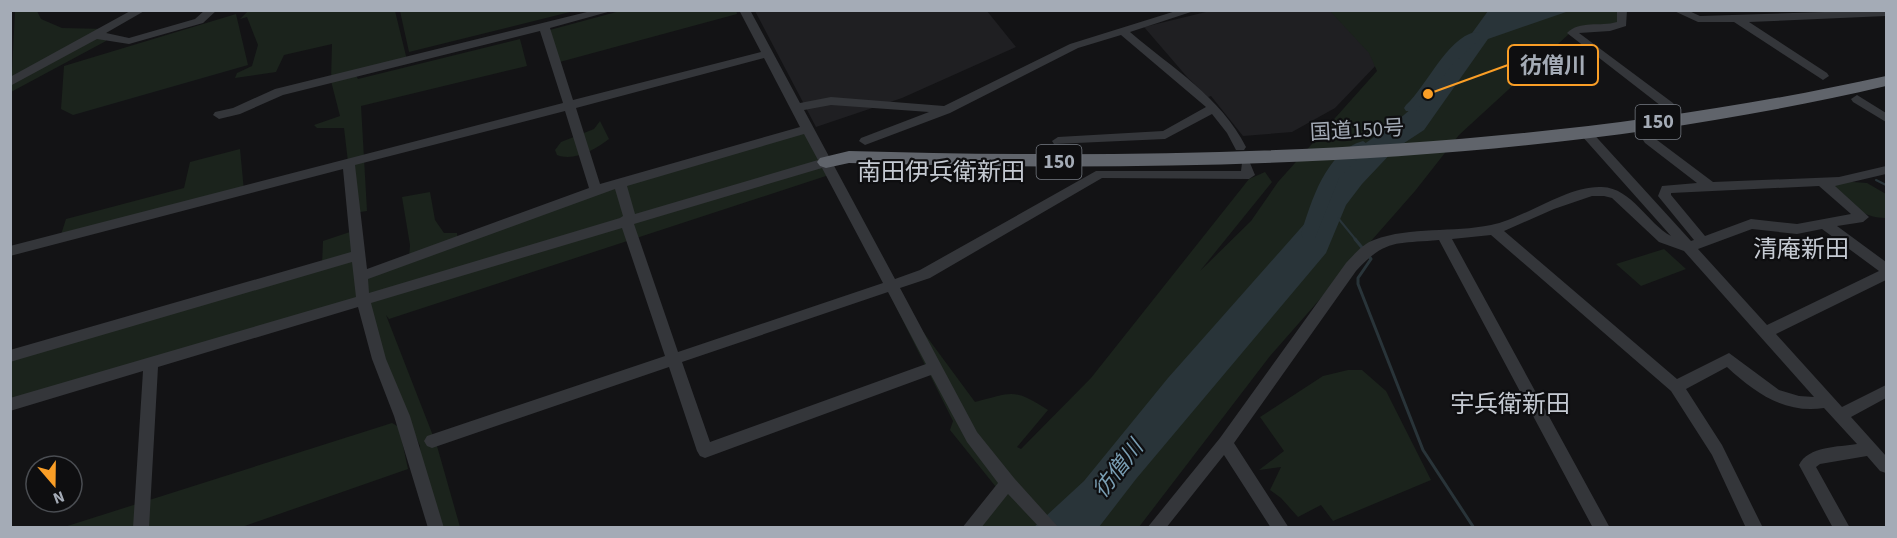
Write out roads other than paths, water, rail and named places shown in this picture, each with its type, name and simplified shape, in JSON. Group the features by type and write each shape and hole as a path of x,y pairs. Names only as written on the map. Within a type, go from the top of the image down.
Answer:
{"highway":[{"name":"国道150号","path":"826,162 849,157 1029,163 1293,157 1428,149 1585,132 1764,106 1887,81"}],"street":[{"path":"10,82 141,10"},
{"path":"96,35 129,41 199,21 212,10"},
{"path":"219,115 236,111 279,92 610,10"},
{"path":"744,10 972,437 1008,483 1051,528"},
{"path":"865,141 946,110 1074,46 1192,10"},
{"path":"1622,10 1622,24 1613,28 1580,29 1572,33 1669,106"},
{"path":"1677,10 1698,19 1783,19 1887,13"},
{"path":"1723,10 1823,76"},
{"path":"544,26 596,190"},
{"path":"1121,30 1213,108 1237,138 1240,147"},
{"path":"10,251 767,54"},
{"path":"1857,99 1887,118"},
{"path":"796,108 831,101 946,110"},
{"path":"1058,141 1165,135 1213,108"},
{"path":"360,276 399,264 596,190 807,129"},
{"path":"1585,132 1887,466"},
{"path":"1649,140 1709,186"},
{"path":"10,405 628,219 826,162"},
{"path":"349,164 363,300 379,359 402,416 436,528"},
{"path":"432,441 892,286 945,264 1100,174 1249,175 1246,166"},
{"path":"1703,242 1665,196 1666,189 1822,182 1862,177 1887,170"},
{"path":"1155,528 1225,443 1351,267 1366,250 1376,244 1395,239 1494,230 1573,196 1604,191 1616,195 1664,239 1688,247 1751,224 1797,229 1863,217 1822,182"},
{"path":"620,183 628,219 705,451 935,367"},
{"path":"1826,225 1887,269"},
{"path":"1494,230 1676,387 1718,450 1755,528"},
{"path":"1444,236 1602,528"},
{"path":"10,356 358,255"},
{"path":"1766,332 1887,274"},
{"path":"1676,387 1729,359 1751,381 1779,399 1795,402 1828,401"},
{"path":"141,528 151,364"},
{"path":"1840,415 1887,391"},
{"path":"1225,443 1281,528"},
{"path":"1842,528 1807,465 1816,458 1870,449"},
{"path":"970,528 1008,483"}],"water":[{"path":"1488,11 1569,11 1488,39 1424,130 1395,149 1362,184 1346,205 1326,253 1136,479 1099,527 1033,528 1084,481 1168,378 1315,212 1350,154 1397,121 1428,94"}],"waterway":[{"name":"彷僧川","path":"1411,108 1422,97 1448,61 1475,36"},
{"name":"彷僧川","path":"1309,234 1327,184 1341,164 1363,146"},
{"path":"1876,180 1886,185"},
{"path":"1338,218 1356,240"},
{"path":"1355,239 1364,250"},
{"path":"1368,255 1371,259 1358,278 1358,284 1423,450 1474,528"}],"place":[{"name":"彷僧川","path":"1428,94"}],"district":[{"name":"南田伊兵衛新田","path":"941,172"},
{"name":"清庵新田","path":"1801,249"},
{"name":"宇兵衛新田","path":"1510,404"}]}
